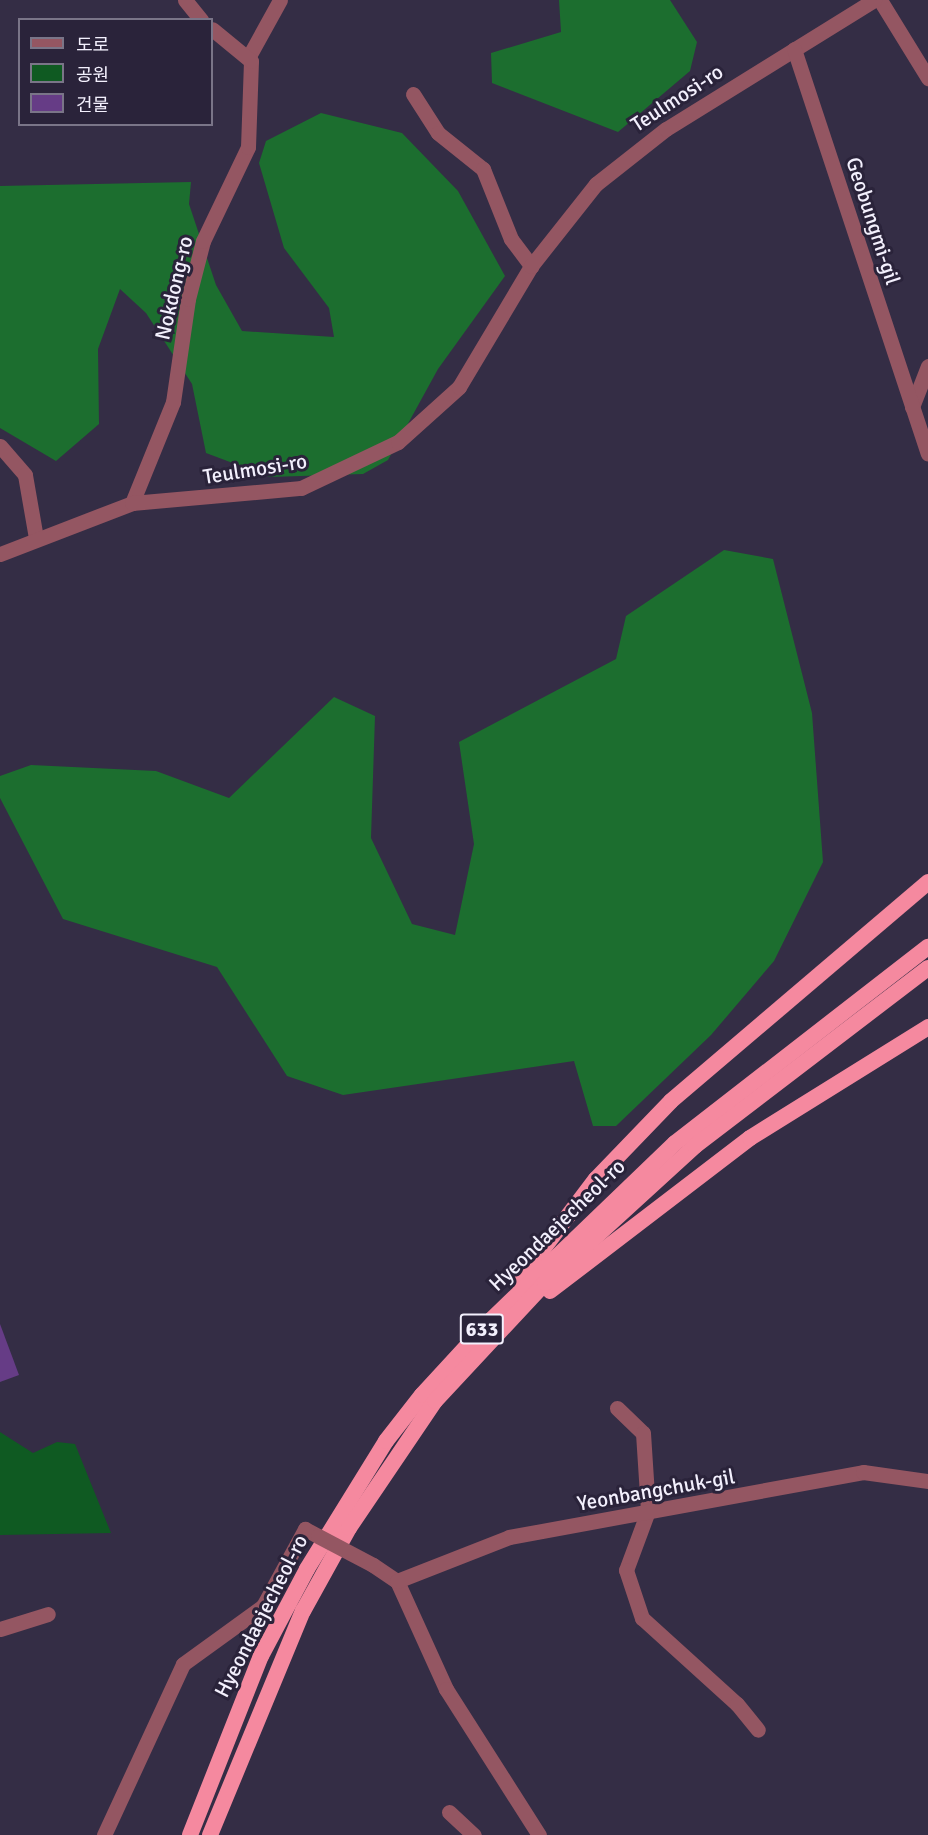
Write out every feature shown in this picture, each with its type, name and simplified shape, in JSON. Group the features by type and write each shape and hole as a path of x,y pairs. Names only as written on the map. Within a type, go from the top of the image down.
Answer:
{"highway":[{"path":"494,1326 550,1236 633,1138 928,882"},
{"name":"Hyeondaejecheol-ro","path":"190,1835 261,1656 307,1569 386,1442 494,1326 675,1143 928,946"},
{"name":"Hyeondaejecheol-ro","path":"210,1835 303,1611 349,1528 435,1401 494,1326 695,1146 928,968"},
{"path":"494,1326 750,1138 928,1027"}],"street":[{"path":"185,0 199,18"},
{"path":"213,30 248,58 280,0"},
{"name":"Teulmosi-ro","path":"0,554 36,538 132,504 301,488 369,460 425,421 459,387 531,266 571,210 632,152 874,0"},
{"path":"880,0 928,78"},
{"name":"Geobungmi-gil","path":"794,49 928,453"},
{"name":"Nokdong-ro","path":"132,504 173,402 188,299 203,241 248,147 248,58"},
{"path":"413,94 438,133 483,169 511,239 531,266"},
{"path":"912,407 928,366"},
{"path":"0,446 25,475 36,538"},
{"path":"616,1408 643,1433 648,1511 626,1570 642,1618 737,1704 758,1731"},
{"name":"Yeonbangchuk-gil","path":"397,1581 509,1537 863,1472 928,1481"},
{"path":"104,1835 183,1665 263,1606 305,1529 373,1565 397,1581 446,1689 539,1835"},
{"path":"0,1629 48,1614"},
{"path":"448,1812 474,1835"}],"green space":[{"path":"559,0 670,0 697,42 690,71 618,132 492,83 491,53 561,32"},
{"path":"321,113 402,133 458,191 505,276 438,369 388,460 363,474 270,477 206,453 192,384 146,313 120,289 98,349 99,424 56,461 0,428 0,186 191,182 189,204 216,285 242,331 334,337 329,308 284,248 259,163 266,141"},
{"path":"724,550 773,559 812,713 823,862 774,961 711,1035 616,1126 593,1126 574,1061 343,1095 287,1076 217,967 63,919 0,798 0,776 31,765 156,771 229,798 334,697 375,716 371,838 412,924 455,935 474,844 459,742 616,659 626,616"},
{"path":"0,1432 33,1453 57,1442 75,1444 111,1533 0,1535"}],"building":[{"path":"0,1324 19,1375 0,1382"}]}
